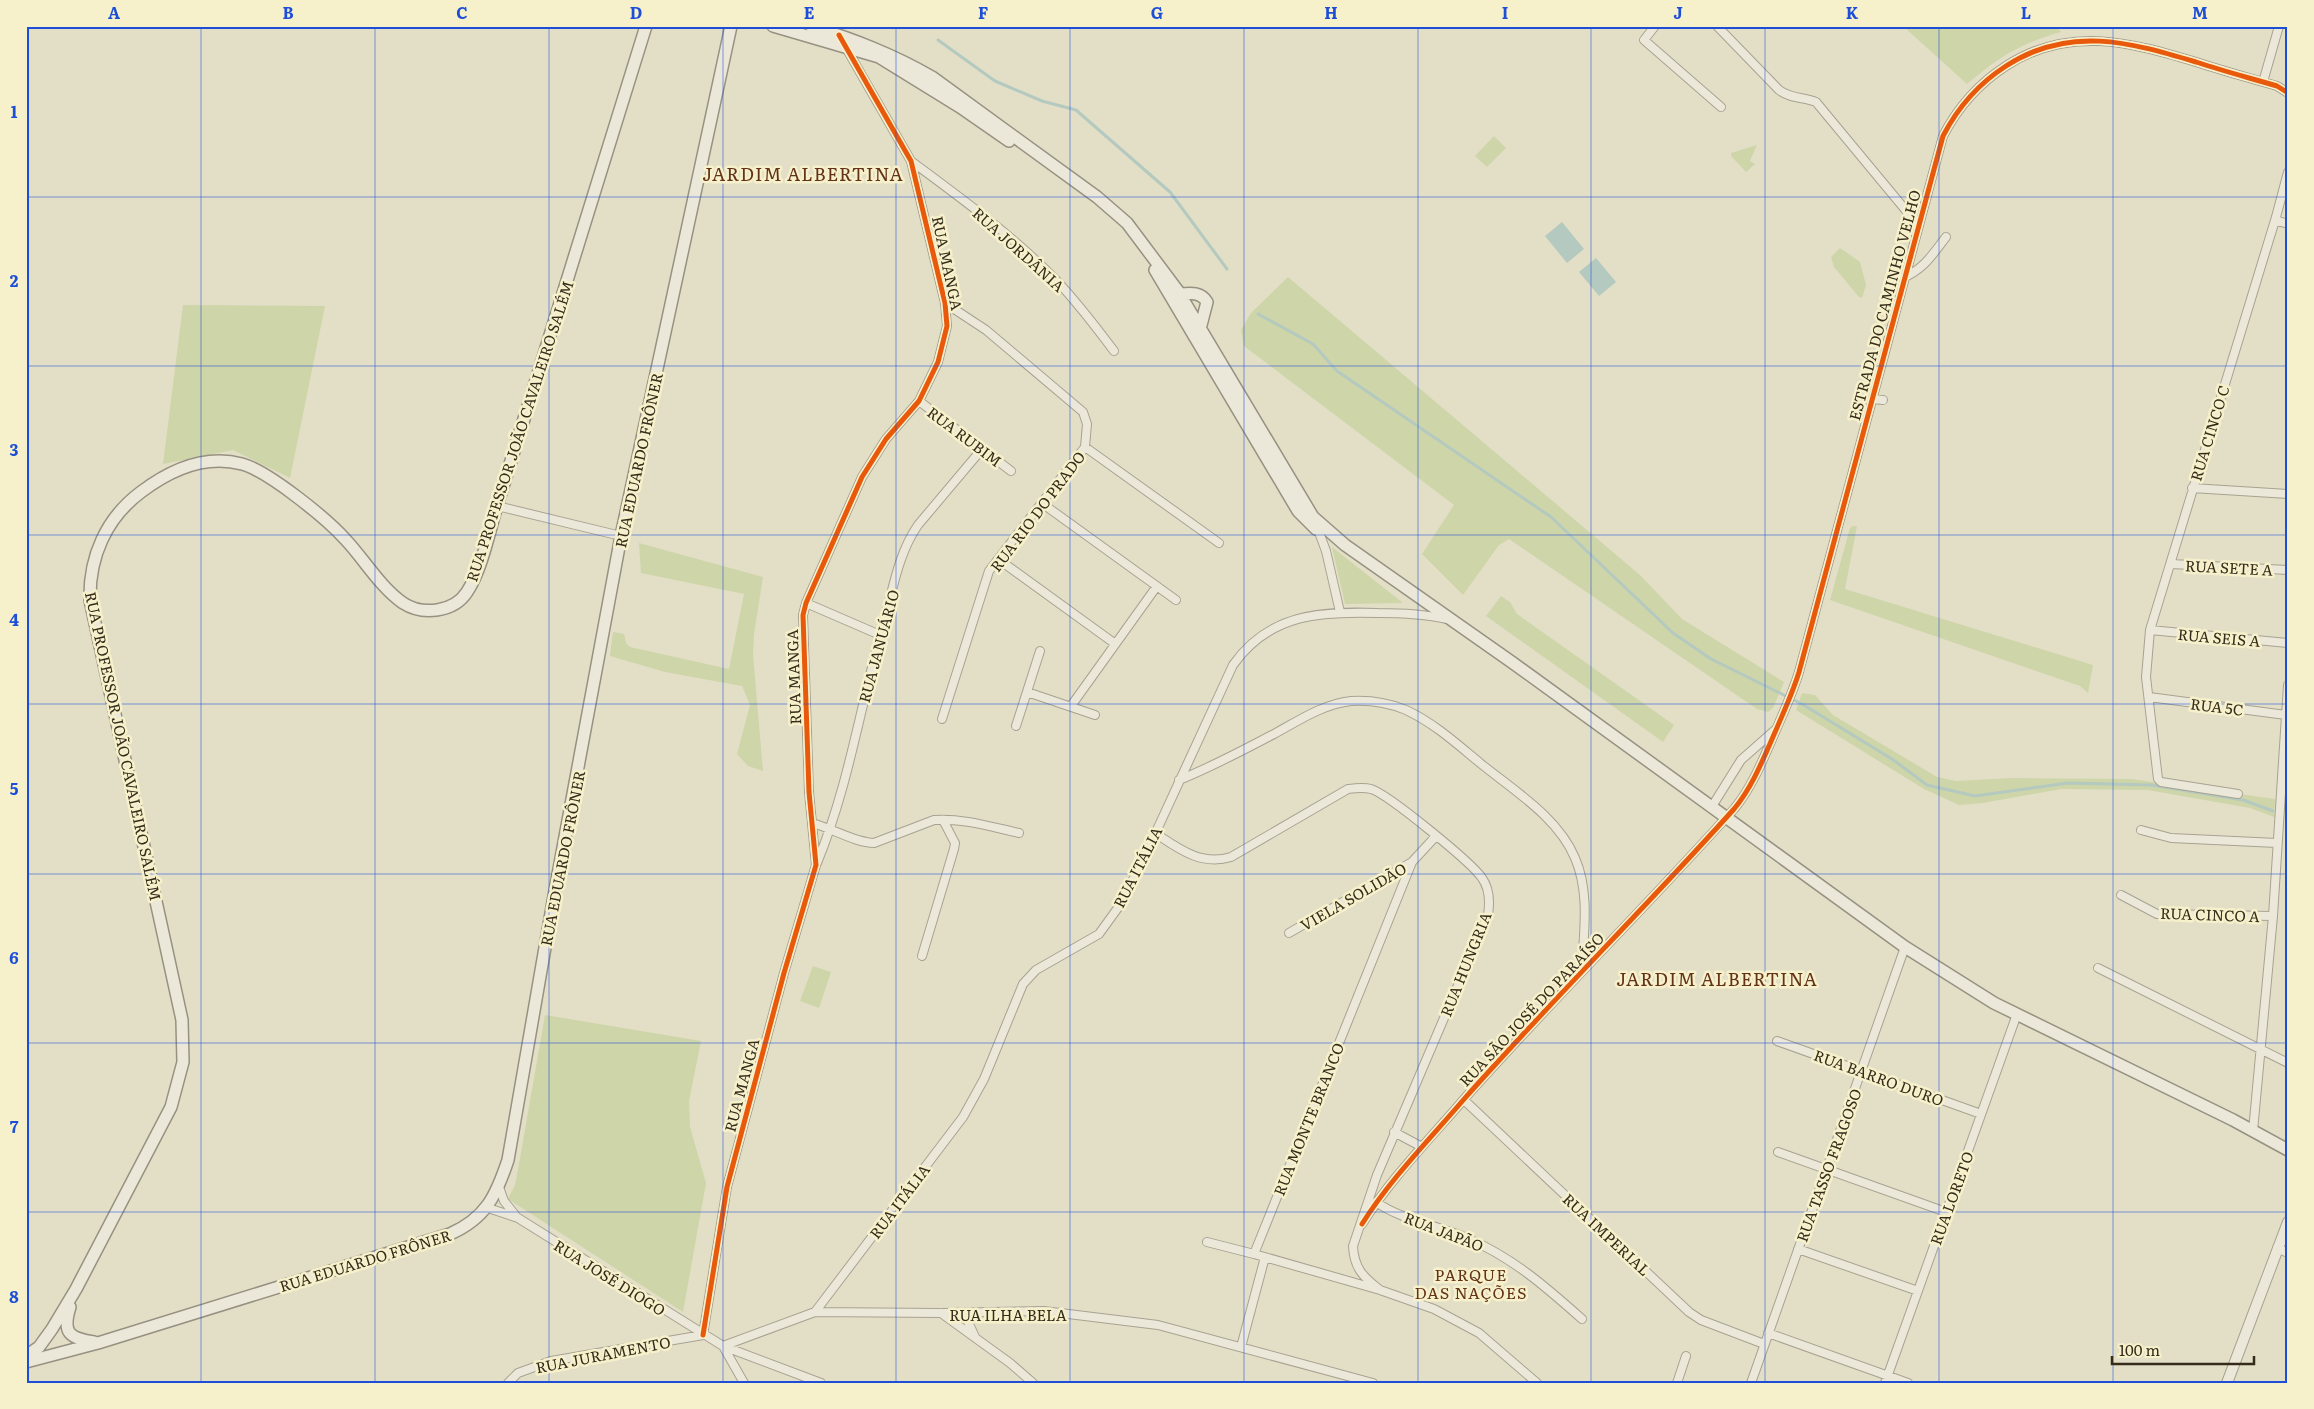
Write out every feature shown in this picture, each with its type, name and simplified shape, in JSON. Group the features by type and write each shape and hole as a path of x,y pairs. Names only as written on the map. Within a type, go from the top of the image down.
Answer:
{"main road":[{"name":"RUA PROFESSOR JOÃO CAVALEIRO SALÉM","path":"26,1356 39,1347 76,1289 171,1107 184,1062 182,1020 90,600 92,565 96,553 111,522 130,500 171,472 203,462 241,463 258,469 324,518 345,538 389,591 404,603 416,609 430,611 445,609 467,594 474,579 646,26"},
{"name":"RUA EDUARDO FRÔNER","path":"26,1362 98,1343 450,1234 473,1221 488,1208 499,1187 508,1160 554,896 622,536 731,26"},
{"path":"773,26 879,57 960,107 1118,221 1150,262 1298,511 1319,533 1407,596 1452,620"},
{"path":"811,26 888,53 932,77 1097,197 1127,223 1180,294 1313,517 1345,544 1905,947 1994,1003 2288,1150"},
{"path":"1180,294 1200,294 1208,302 1200,329"},
{"name":"RUA PROFESSOR JOÃO CAVALEIRO SALÉM","path":"76,1289 66,1322 67,1329 78,1340 98,1343"}],"street":[{"path":"1655,26 1644,40 1721,107"},
{"path":"1716,26 1779,90 1787,96 1806,98 1816,102 1918,225"},
{"path":"2279,26 2263,82 2276,86 2288,93"},
{"name":"RUA MANGA","path":"703,1335 726,1187 784,973 816,864 812,823 803,625 806,603 862,477 886,439 919,401 938,362 947,326 945,303 911,161 839,35"},
{"name":"ESTRADA DO CAMINHO VELHO","path":"1726,818 1741,800 1762,762 1794,690 1918,225 1943,136 1951,121 1980,85 1999,70 2028,53 2070,41 2117,42 2162,52 2263,82"},
{"name":"RUA JORDÂNIA","path":"911,161 987,217 1026,251 1056,280 1114,351"},
{"name":"RUA CINCO C","path":"2238,794 2159,780 2146,677 2150,630 2288,172"},
{"path":"2276,217 2278,221 2288,224"},
{"path":"1904,278 1919,271 1946,237"},
{"name":"RUA RIO DO PRADO","path":"942,719 989,571 1043,504 1085,447 1088,430 1083,412 986,330 945,303"},
{"path":"1873,399 1883,400"},
{"name":"RUA RUBIM","path":"919,401 1011,471"},
{"path":"1085,447 1219,543"},
{"name":"RUA JANUÁRIO","path":"816,864 831,828 880,635 909,539 982,449"},
{"path":"2192,488 2288,494"},
{"path":"1043,504 1176,600"},
{"path":"497,506 622,536"},
{"path":"1313,517 1326,551 1340,612"},
{"path":"998,559 1114,644"},
{"name":"RUA SETE A","path":"2171,564 2288,570"},
{"path":"1071,706 1157,586"},
{"path":"806,603 880,635"},
{"name":"RUA ITÁLIA","path":"815,1312 963,1116 984,1079 1023,984 1036,970 1098,934 1120,905 1233,665 1246,647 1290,621 1307,615 1340,612 1424,614 1452,620"},
{"name":"RUA SEIS A","path":"2150,630 2288,643"},
{"path":"1016,726 1040,650"},
{"path":"2253,1131 2274,916 2288,685"},
{"path":"1027,692 1095,715"},
{"name":"RUA 5C","path":"2149,697 2286,714"},
{"path":"1179,780 1218,763 1317,711 1336,704 1369,701 1404,710 1436,728 1535,808 1565,840 1575,858 1582,877 1585,921 1583,952 1592,961"},
{"name":"ESTRADA DO CAMINHO VELHO","path":"1711,808 1740,760 1776,728"},
{"name":"RUA HUNGRIA","path":"1155,833 1194,857 1218,861 1231,857 1348,789 1361,787 1372,789 1382,794 1436,836 1482,877 1488,892 1489,903 1484,924 1394,1132 1353,1246 1353,1258 1358,1270 1365,1279 1380,1290"},
{"name":"RUA SÃO JOSÉ DO PARAÍSO","path":"1362,1224 1376,1202 1422,1146 1499,1059 1726,818"},
{"path":"812,823 831,828 866,843 874,843 919,826 943,820 956,820 1019,833"},
{"path":"922,956 954,849 955,842 943,820"},
{"path":"2141,830 2171,838 2277,843"},
{"name":"VIELA SOLIDÃO","path":"1289,933 1412,862 1436,836"},
{"name":"RUA MONTE BRANCO","path":"1254,1254 1412,862"},
{"name":"RUA CINCO A","path":"2121,895 2157,914 2274,916"},
{"name":"RUA TASSO FRAGOSO","path":"1751,1383 1905,947"},
{"path":"2098,968 2288,1063"},
{"name":"RUA LORETO","path":"1887,1379 2017,1014"},
{"name":"RUA BARRO DURO","path":"1777,1041 1981,1114"},
{"name":"RUA IMPERIAL","path":"1464,1100 1689,1312 1701,1320 1764,1344"},
{"path":"1394,1132 1422,1146"},
{"path":"1778,1152 1946,1212"},
{"name":"RUA JOSÉ DIOGO","path":"499,1187 504,1201 518,1218"},
{"name":"RUA JAPÃO","path":"1376,1202 1386,1209 1436,1226 1494,1251 1523,1268 1582,1318"},
{"name":"RUA JOSÉ DIOGO","path":"488,1208 518,1218 703,1335"},
{"path":"2227,1383 2288,1222"},
{"path":"1207,1242 1380,1290 1434,1309 1479,1333 1537,1383"},
{"path":"2277,1248 2288,1254"},
{"path":"1798,1249 1918,1291"},
{"path":"1240,1348 1265,1257"},
{"name":"RUA ILHA BELA","path":"723,1346 815,1312 941,1313 1044,1311 1158,1325 1370,1382"},
{"path":"964,1312 976,1339"},
{"path":"941,1313 1010,1362 1033,1383"},
{"path":"1768,1333 1887,1379 1908,1383"},
{"path":"703,1335 723,1346 821,1383"},
{"name":"RUA JURAMENTO","path":"508,1383 518,1373 552,1361 703,1335"},
{"path":"723,1346 744,1383"},
{"path":"1677,1383 1686,1356"}],"green space":[{"path":"2056,26 2061,32 2033,41 2000,58 1967,84 1904,27"},
{"path":"1494,136 1506,148 1487,167 1475,156"},
{"path":"1757,145 1750,161 1755,164 1746,172 1731,156 1731,153"},
{"path":"1840,248 1860,262 1866,285 1862,298 1859,297 1834,267 1831,257"},
{"path":"1288,277 1640,575 1682,619 1784,682 1773,708 1768,712 1757,709 1509,539 1499,545 1463,595 1422,554 1454,505 1244,346 1241,330 1251,313"},
{"path":"183,305 325,306 290,478 233,450 163,464"},
{"path":"1857,526 1845,589 2093,665 2088,693 2080,686 1830,600 1850,528"},
{"path":"639,543 763,577 754,634 753,655 763,771 748,766 737,754 750,705 742,686 665,672 610,656 613,632 624,634 626,643 630,647 729,669 744,594 641,573"},
{"path":"1332,547 1403,603 1345,604"},
{"path":"1501,596 1510,602 1517,614 1674,725 1663,742 1486,616"},
{"path":"1802,693 1815,695 1833,715 1937,777 1956,781 2013,778 2131,779 2275,799 2274,817 2250,808 2148,790 2061,789 1983,803 1959,805 1924,789 1796,710"},
{"path":"813,966 831,972 819,1008 800,1001"},
{"path":"545,1015 701,1041 689,1101 690,1127 706,1183 683,1312 508,1199 515,1185"}],"shaded area":[{"path":"1562,222 1584,249 1567,263 1545,236"},
{"path":"1596,258 1616,282 1599,296 1579,272"}],"waterway":[{"path":"938,40 995,81 1042,101 1076,110 1170,192 1227,269"},
{"path":"1258,314 1313,344 1337,371 1551,517 1673,633 1711,659 1802,704 1892,759 1927,785 1975,796 2068,783 2151,785 2243,800 2273,811"}],"cycle path":[{"path":"703,1335 727,1187 784,973 816,865 809,792 803,615 806,603 862,477 886,439 919,401 938,362 947,326 945,303 911,161 839,35"},
{"path":"1362,1224 1398,1175 1465,1098 1734,809 1752,781 1785,709 1799,672 1943,136 1962,106 1986,80 2006,66 2030,53 2053,45 2076,41 2100,41 2147,48 2277,86 2288,93"}],"district":[{"name":"JARDIM ALBERTINA","path":"803,173"},
{"name":"JARDIM ALBERTINA","path":"1717,978"},
{"name":"PARQUE DAS NAÇÕES","path":"1471,1283"}]}
